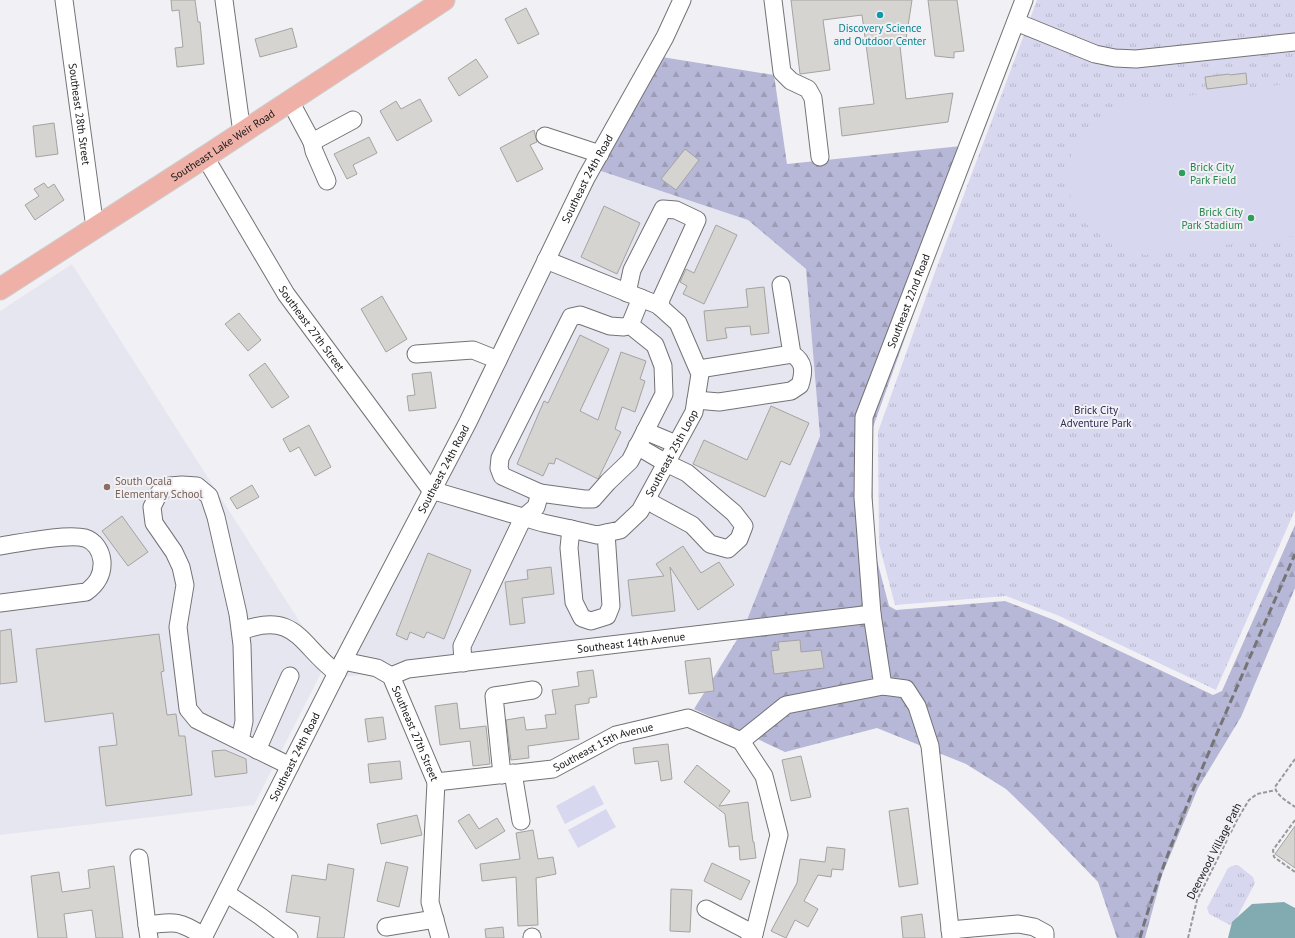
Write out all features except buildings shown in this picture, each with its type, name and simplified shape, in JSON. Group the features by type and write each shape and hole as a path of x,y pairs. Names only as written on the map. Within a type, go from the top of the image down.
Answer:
{"main road":[{"name":"Southeast Lake Weir Road","path":"0,289 242,133 444,0"}],"street":[{"name":"Southeast 28th Street","path":"64,0 95,228"},
{"path":"224,0 242,133"},
{"name":"Southeast 24th Road","path":"203,937 431,490 468,422 586,178 665,37 682,0"},
{"path":"773,0 782,72 791,81 808,89 813,98 820,157"},
{"name":"Southeast 22nd Road","path":"872,614 863,497 864,417 1024,0"},
{"path":"1016,22 1095,54 1115,58 1136,59 1295,42"},
{"path":"290,101 312,142 314,151 328,181"},
{"path":"312,142 354,120"},
{"path":"545,136 600,154"},
{"name":"Southeast 27th Street","path":"205,157 286,294 431,490"},
{"path":"630,325 634,296 632,270 663,209 676,210 697,220 662,299 660,308"},
{"name":"Southeast 25th Loop","path":"431,490 523,518 597,535 620,530 640,511 694,412 700,374 678,323 660,308 546,260"},
{"path":"781,285 792,354"},
{"path":"580,315 610,326 624,327 630,325 654,345 663,366 664,394 630,461 593,499 540,493 502,476 499,468 500,458 571,316 580,315"},
{"path":"416,354 473,350 498,360"},
{"path":"696,400 719,402 791,391 800,386 803,375 803,368 798,358 792,354 698,369"},
{"path":"645,431 676,444"},
{"path":"637,446 687,473 734,513 744,526 740,539 728,549 710,544 692,525 647,499"},
{"path":"240,741 244,721 242,645 237,606 216,517 209,496 197,486 170,486 159,493 152,507 154,523 174,552 181,567 185,585 178,627 188,709 197,720 290,766"},
{"path":"463,663 462,646 523,518 536,507 540,493"},
{"path":"571,529 569,548 574,602 582,618 591,621 607,616 611,606 606,533"},
{"path":"0,546 71,536 86,538 96,546 101,553 102,565 100,577 93,587 86,592 0,603"},
{"path":"872,614 883,686"},
{"name":"Southeast 14th Avenue","path":"391,676 408,669 872,614"},
{"path":"240,632 255,626 268,625 290,630 295,632 308,644 328,666 340,667"},
{"name":"Southeast 27th Street","path":"340,667 377,668 391,676 436,782 430,902 440,938"},
{"path":"257,750 290,676"},
{"path":"706,909 752,936 780,835 764,776 741,741 786,706 883,686 906,689 917,706 930,746 951,934 1018,924 1034,927 1045,933 1045,938"},
{"path":"521,821 508,774 494,696 533,690"},
{"name":"Southeast 15th Avenue","path":"436,782 553,768 616,735 688,718 741,741"},
{"path":"139,858 148,932 176,922 186,926 203,937"},
{"path":"226,893 289,938"},
{"path":"386,927 435,919"}],"path":[{"path":"1295,759 1276,784 1276,790 1295,807"},
{"name":"Deerwood Village Path","path":"1188,938 1197,900 1238,818 1249,800 1257,794 1276,790"},
{"path":"1295,820 1273,850 1274,857 1295,872"}],"shaded area":[{"path":"598,170 748,220 806,269 820,436 743,630 343,677"},
{"name":"South Ocala Elementary School","path":"72,264 326,663 254,805 0,835 0,311"},
{"path":"1284,902 1295,908 1295,938 1228,938 1232,922 1252,904"}],"green space":[{"path":"1014,0 1031,0 930,268 872,430 873,545 889,606 896,610 1005,601 1054,620 1213,695 1222,691 1295,525 1295,588 1241,717 1198,788 1162,875 1145,938 1117,938 1098,882 1006,789 966,764 877,728 785,752 694,709 743,630 820,436 806,269 748,220 598,170 662,57 774,75 787,164 971,145"},
{"name":"Brick City Adventure Park","path":"1037,0 1295,0 1295,510 1216,690 1057,615 1006,596 895,605 879,544 878,432 936,269"},
{"name":"Brick City Park Field","path":"1295,83 1295,236 1145,255 1114,246 1081,220 1068,190 1071,156 1082,132 1119,104"},
{"path":"594,785 604,804 565,824 556,806"},
{"path":"606,809 616,827 578,848 568,830"},
{"path":"1238,865 1253,877 1255,883 1235,921 1230,925 1209,914 1207,908 1228,868"}],"railway":[{"path":"1140,938 1158,882 1193,790 1295,554"}],"place":[{"name":"Discovery Science and Outdoor Center","path":"880,15"},
{"name":"Brick City Park Field","path":"1182,173"},
{"name":"Brick City Park Stadium","path":"1251,218"},
{"name":"South Ocala Elementary School","path":"107,487"}]}
